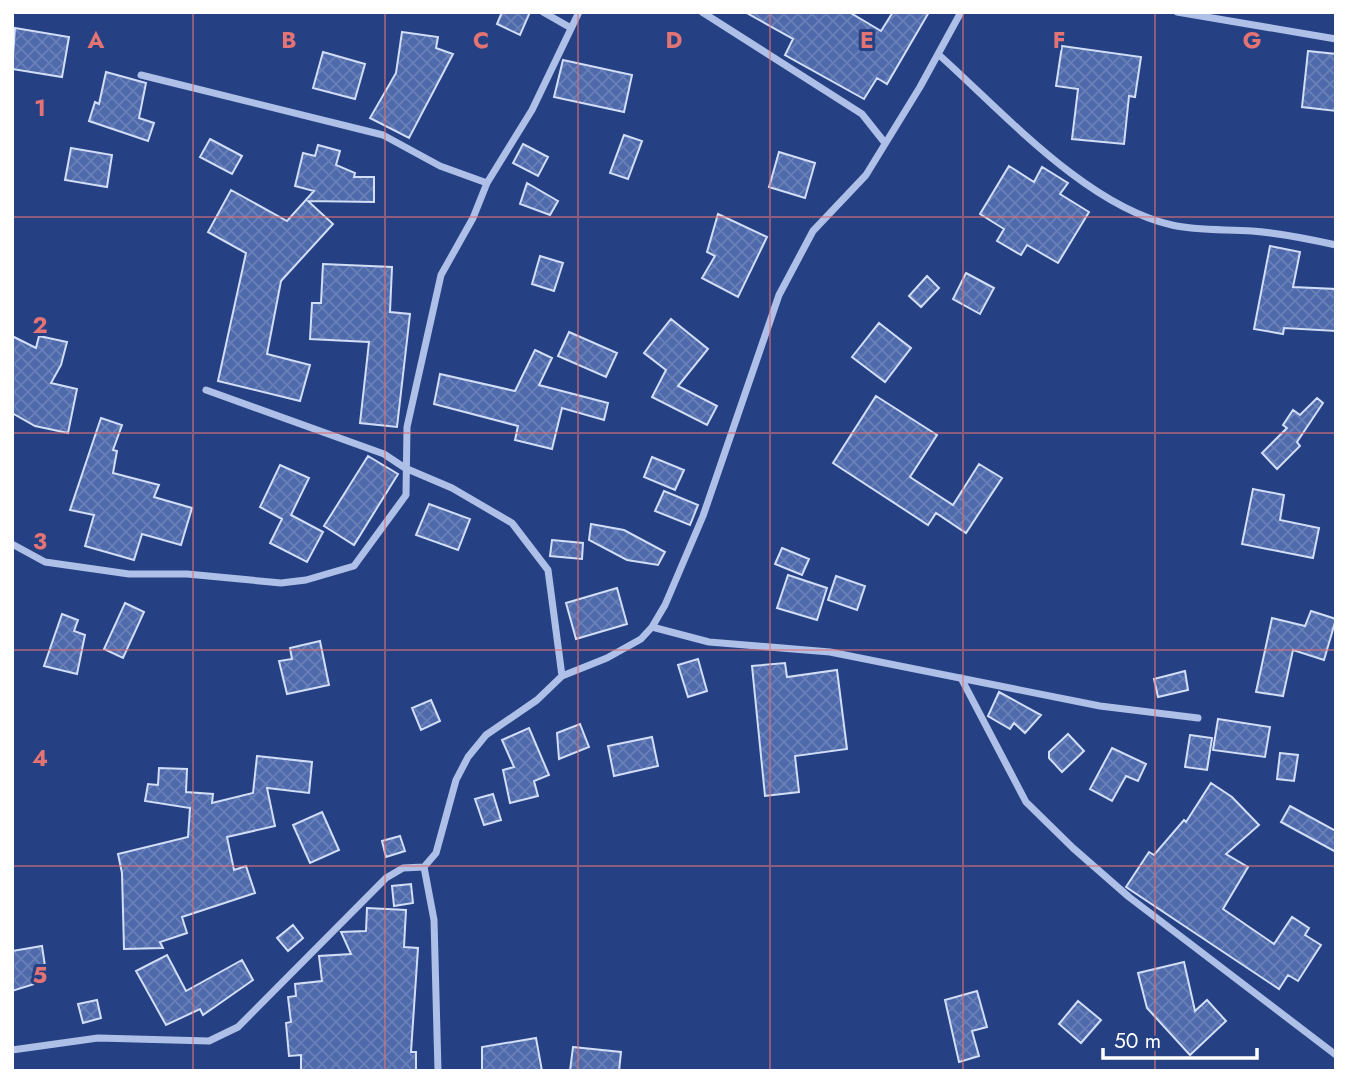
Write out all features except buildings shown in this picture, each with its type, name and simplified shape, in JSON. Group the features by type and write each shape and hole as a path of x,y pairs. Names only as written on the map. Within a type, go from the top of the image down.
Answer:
{"street":[{"path":"543,12 571,29"},
{"path":"12,544 45,562 129,575 187,574 281,583 306,580 354,566 406,495 407,427 441,275 473,218 487,183 532,110 579,12"},
{"path":"702,12 862,114 885,143"},
{"path":"12,1050 98,1038 200,1041 224,1036 238,1027 386,878 403,868 424,867 436,853 456,780 468,757 486,735 537,700 562,676 607,658 641,639 652,627 665,605 703,516 779,295 813,231 866,175 961,12"},
{"path":"1177,12 1336,39"},
{"path":"938,54 1051,158 1106,198 1138,215 1174,226 1256,232 1336,245"},
{"path":"141,75 383,135 440,166 487,183"},
{"path":"206,390 384,454 405,468 452,488 512,523 548,570 562,676"},
{"path":"652,627 709,642 830,652 1100,706 1198,718"},
{"path":"961,678 1026,802 1129,897 1336,1055"},
{"path":"424,867 434,920 438,1071"}]}
